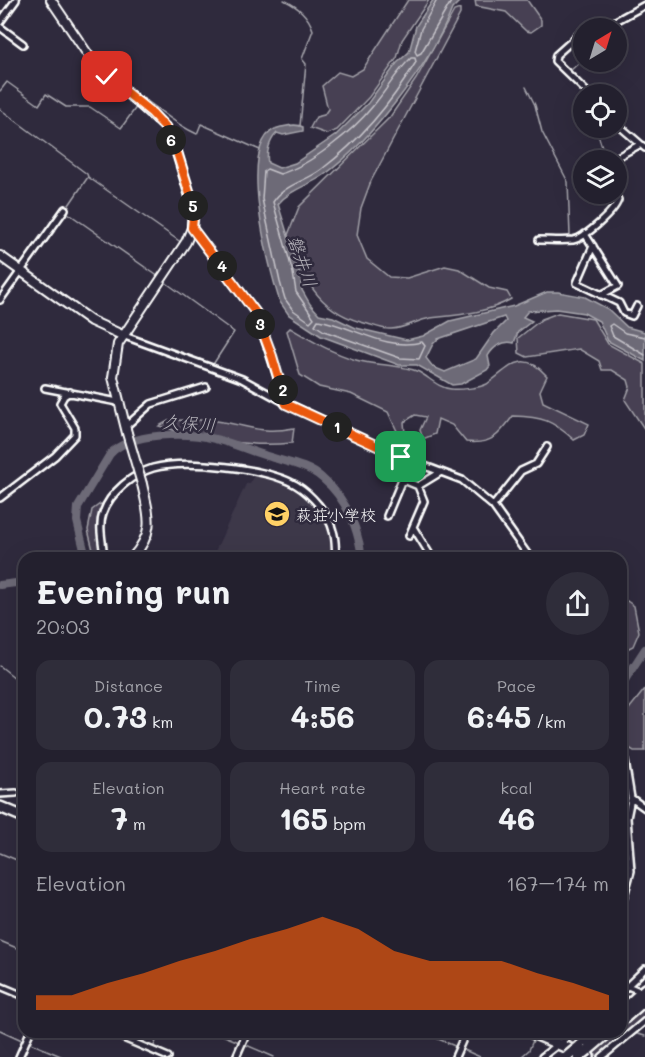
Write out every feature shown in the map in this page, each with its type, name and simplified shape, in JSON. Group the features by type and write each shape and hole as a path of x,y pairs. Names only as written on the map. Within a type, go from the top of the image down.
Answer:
{"highway":[{"path":"0,807 18,814"},
{"path":"627,1005 641,990"},
{"path":"627,1016 645,1000"},
{"path":"549,1038 560,1044 586,1051"},
{"path":"579,1057 602,1038"},
{"path":"567,1056 586,1051"}],"street":[{"path":"0,22 16,0"},
{"path":"51,0 93,62 165,127 175,146 194,207 192,228 186,242 122,335 114,367 118,402 142,484 150,523 139,552"},
{"path":"621,18 645,5"},
{"path":"0,27 23,44"},
{"path":"573,40 556,55 555,61 579,84"},
{"path":"627,133 642,146 627,153"},
{"path":"539,240 573,240 585,234 617,204"},
{"path":"0,300 65,209"},
{"path":"192,228 256,313 286,404"},
{"path":"585,234 618,285 601,295"},
{"path":"593,246 577,283 619,303 624,313 632,316 637,306"},
{"path":"0,256 91,321 122,335 242,379 286,404 401,457 462,480 493,506 526,552"},
{"path":"126,430 151,404 206,387"},
{"path":"45,388 118,402"},
{"path":"0,498 55,456 75,435 75,428 60,402 70,392"},
{"path":"493,506 521,471 536,464 547,447"},
{"path":"103,552 101,526 104,510 134,476 166,466 220,465 286,481 301,489 329,520 334,532 336,552"},
{"path":"418,486 441,472"},
{"path":"387,516 401,482 406,481 418,486 424,501 409,536"},
{"path":"413,527 428,552"},
{"path":"627,773 631,798 627,818 631,871 627,885"},
{"path":"0,794 16,793"},
{"path":"631,798 645,808"},
{"path":"641,990 628,986 645,969"},
{"path":"0,986 18,994"},
{"path":"627,1036 645,1021"},
{"path":"19,1057 27,1038"},
{"path":"123,1038 168,1057"},
{"path":"236,1057 244,1038"},
{"path":"455,1057 463,1038"},
{"path":"543,1057 567,1038"},
{"path":"602,1057 625,1038"}],"shaded area":[{"path":"408,0 429,0 402,40 397,58 369,97 337,130 327,134 310,128 316,117 324,115 328,109 322,86 338,72 351,76 363,69"},
{"path":"475,0 527,0 541,20 541,25 531,32 526,31 506,12 476,6"},
{"path":"460,9 460,14 371,181 361,208 357,235 367,259 389,277 407,278 445,266 459,269 489,288 507,292 511,299 482,310 426,319 396,329 382,328 351,319 337,312 316,293 300,269 286,240 299,207 390,117 416,79 454,11"},
{"path":"558,313 593,319 608,344 645,364 645,430 625,400 630,387 628,380 612,370 602,370 599,361 579,349 527,357 519,353 518,338 542,319"},
{"path":"290,328 347,357 363,362 412,369 442,387 451,389 484,385 517,363 530,363 547,376 540,391 543,402 589,424 584,435 574,440 546,421 532,417 513,416 494,437 475,443 466,442 452,425 438,419 435,434 423,439 420,430 426,417 415,415 404,422 405,434 398,433 388,412 351,394 319,387 300,375 287,331"},
{"path":"170,420 217,421 265,430 294,428 292,443 242,443 208,438 159,426"},
{"name":"萩荘小学校","path":"254,475 294,487 327,519 332,534 334,552 215,552 246,484 250,483"},
{"path":"100,504 104,505 98,519 101,552 94,552 88,530 92,510"},
{"path":"627,601 634,606 639,632 633,646 627,649"},
{"path":"645,689 645,751 634,751 627,747 627,712"},
{"path":"645,1007 645,1018 627,1034 627,1024"},
{"path":"610,1038 622,1038 600,1057 592,1053"}],"water":[{"path":"433,0 461,0 452,9 443,30 415,76 398,100 361,143 324,175 294,191 278,204 299,271 302,290 310,304 319,314 333,317 356,328 407,340 423,336 450,321 514,306 547,292 558,292 585,297 608,309 627,327 645,332 645,361 608,341 599,321 584,313 556,309 528,311 523,317 532,321 518,332 514,343 502,343 493,350 488,356 490,366 487,370 461,384 452,385 417,365 399,365 321,336 289,315 280,302 263,236 259,206 257,178 259,154 267,136 281,127 295,125 303,127 303,131 283,135 277,133 270,143 268,163 279,168 295,163 336,135 368,103 397,63 409,52 416,26","holes":["504,317 506,321 494,333 476,359 445,372 433,367 426,358 438,339"]}],"waterway":[{"path":"284,0 302,12 313,30 302,59 306,64 300,126"},
{"path":"569,72 573,68"},
{"path":"0,91 7,82 39,105 46,94 66,107 90,107 121,128 137,106"},
{"path":"526,87 535,105 542,132 568,182 570,236"},
{"path":"140,99 141,97 174,121 197,134 201,124 260,150"},
{"path":"0,109 88,177 182,243"},
{"path":"599,138 602,150"},
{"path":"88,177 65,211 159,277"},
{"path":"608,204 609,210"},
{"path":"165,282 234,332 212,366"},
{"name":"久保川","path":"85,552 77,521 78,507 110,454 131,441 175,435 190,435 222,441 310,470 330,486 344,504 354,525 361,552"},
{"name":"久保川","path":"0,585 18,583"},
{"name":"久保川","path":"627,677 645,649"},
{"path":"0,666 18,678"},
{"path":"0,853 18,860"},
{"path":"0,941 18,948"},
{"path":"0,1030 24,1041"},
{"path":"634,1033 645,1036"},
{"path":"153,1048 157,1038"},
{"path":"229,1038 239,1042"},
{"path":"436,1038 457,1047"},
{"path":"521,1057 529,1050 534,1038"},
{"path":"28,1042 63,1057"},
{"path":"244,1044 274,1057"},
{"path":"462,1049 480,1057"},
{"path":"607,1057 615,1050"}],"place":[{"name":"萩荘小学校","path":"277,514"}],"route":[{"path":"107,77 152,113 165,127 175,146 194,207 192,228 256,313 287,401 286,404 401,457"}],"water label":[{"name":"磐井川","path":"303,261"}]}
